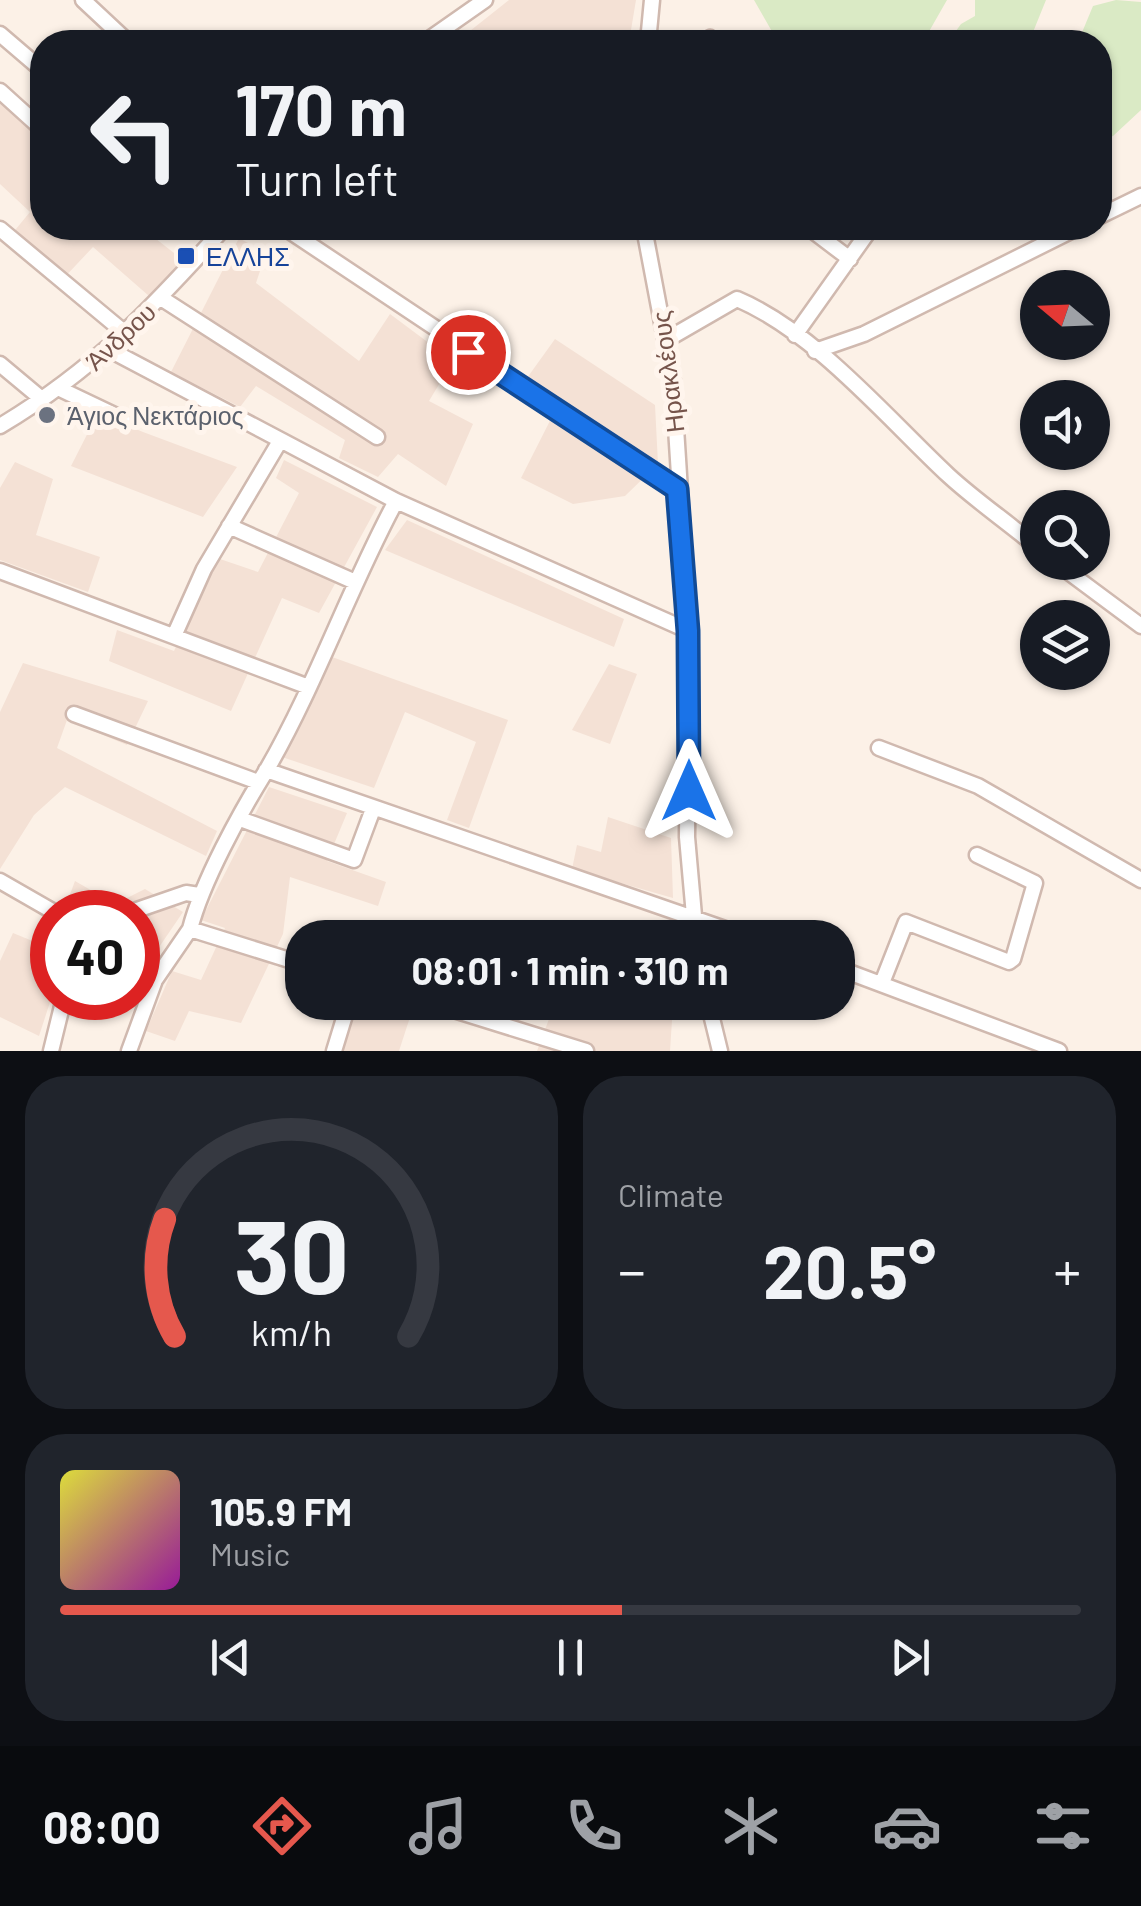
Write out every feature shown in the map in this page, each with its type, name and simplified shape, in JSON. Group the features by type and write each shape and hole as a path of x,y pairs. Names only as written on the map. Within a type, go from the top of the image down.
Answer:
{"street":[{"path":"82,0 115,30"},
{"path":"443,30 485,0"},
{"path":"649,30 652,0"},
{"path":"0,34 30,60"},
{"path":"0,91 30,118"},
{"path":"1112,210 1141,196"},
{"path":"0,229 125,333"},
{"name":"Άνδρου","path":"0,426 60,389 110,350 213,240"},
{"path":"303,240 677,489"},
{"name":"Ηρακλέους","path":"646,240 673,381 688,631 687,838 693,920"},
{"path":"825,240 850,259"},
{"path":"795,335 863,240"},
{"path":"814,351 864,334 1053,240"},
{"path":"161,298 377,437"},
{"path":"666,340 737,298 795,335 951,477 1020,533"},
{"path":"110,350 396,500 688,631"},
{"path":"0,364 43,400"},
{"path":"60,389 122,419"},
{"path":"174,636 229,526 280,441"},
{"path":"129,1051 155,980 190,929 199,896 396,500"},
{"path":"229,526 353,581"},
{"path":"0,571 306,686"},
{"path":"1079,580 1141,626"},
{"path":"74,714 703,920"},
{"path":"878,748 978,786 1141,880"},
{"path":"240,819 354,860 373,810"},
{"path":"882,983 906,922 1010,962 1035,883 977,855"},
{"path":"0,881 30,898"},
{"path":"160,903 186,894 199,896"},
{"path":"190,929 285,959"},
{"path":"855,974 1058,1051"},
{"path":"52,1051 59,1020"},
{"path":"334,1051 343,1020"},
{"path":"486,1020 586,1051"},
{"path":"712,1020 720,1051"}],"shaded area":[{"path":"509,0 636,0 631,30 471,30"},
{"path":"0,103 30,129 30,212 0,184"},
{"path":"30,212 30,240 157,240 183,260 149,296 93,247 61,281 11,235"},
{"path":"238,240 243,240 266,253 256,283 359,361 390,314 453,361 429,401 473,424 446,486 398,454 378,477 339,458 345,440 256,386 240,407 171,372"},
{"path":"555,339 655,405 658,464 625,496 573,504 521,478 560,401 527,378"},
{"path":"98,413 237,467 203,517 71,466"},
{"path":"284,460 377,507 319,613 282,598 231,711 109,661 117,630 174,651 217,558 258,572 299,493 276,478"},
{"path":"15,462 53,479 36,535 100,557 88,592 0,560 0,488"},
{"path":"407,520 624,619 614,647 385,550"},
{"path":"332,657 508,720 469,828 447,820 476,742 405,712 374,788 282,757"},
{"path":"23,663 148,701 127,745 67,720 57,748 217,831 206,856 65,787 34,815 0,869 0,712"},
{"path":"609,664 637,674 610,744 572,730"},
{"path":"269,787 347,813 327,861 386,882 378,906 290,877 283,934 241,1023 189,1011 175,1041 146,1031 151,1020 160,1020 160,999 172,971 201,980 225,928 201,920"},
{"path":"608,817 671,838 673,898 572,869 577,845 601,852"},
{"path":"75,881 91,890 72,890"},
{"path":"160,898 183,912 160,946"},
{"path":"13,933 30,940 30,1020 44,1020 39,1036 0,1017 0,961"},
{"path":"353,1020 409,1020 399,1051 342,1051"},
{"path":"549,1020 672,1020 670,1051 537,1051"}],"green space":[{"path":"754,0 947,0 930,30 771,30"},
{"path":"975,0 1046,0 1034,30 957,30 975,16"},
{"path":"1116,0 1141,2 1141,110 1112,136 1112,30 1083,30 1093,6"}],"place":[{"name":"ΕΛΛΗΣ","path":"186,256"},
{"name":"Άγιος Νεκτάριος","path":"47,415"}],"route":[{"path":"468,352 677,489 688,631 689,791"}]}
